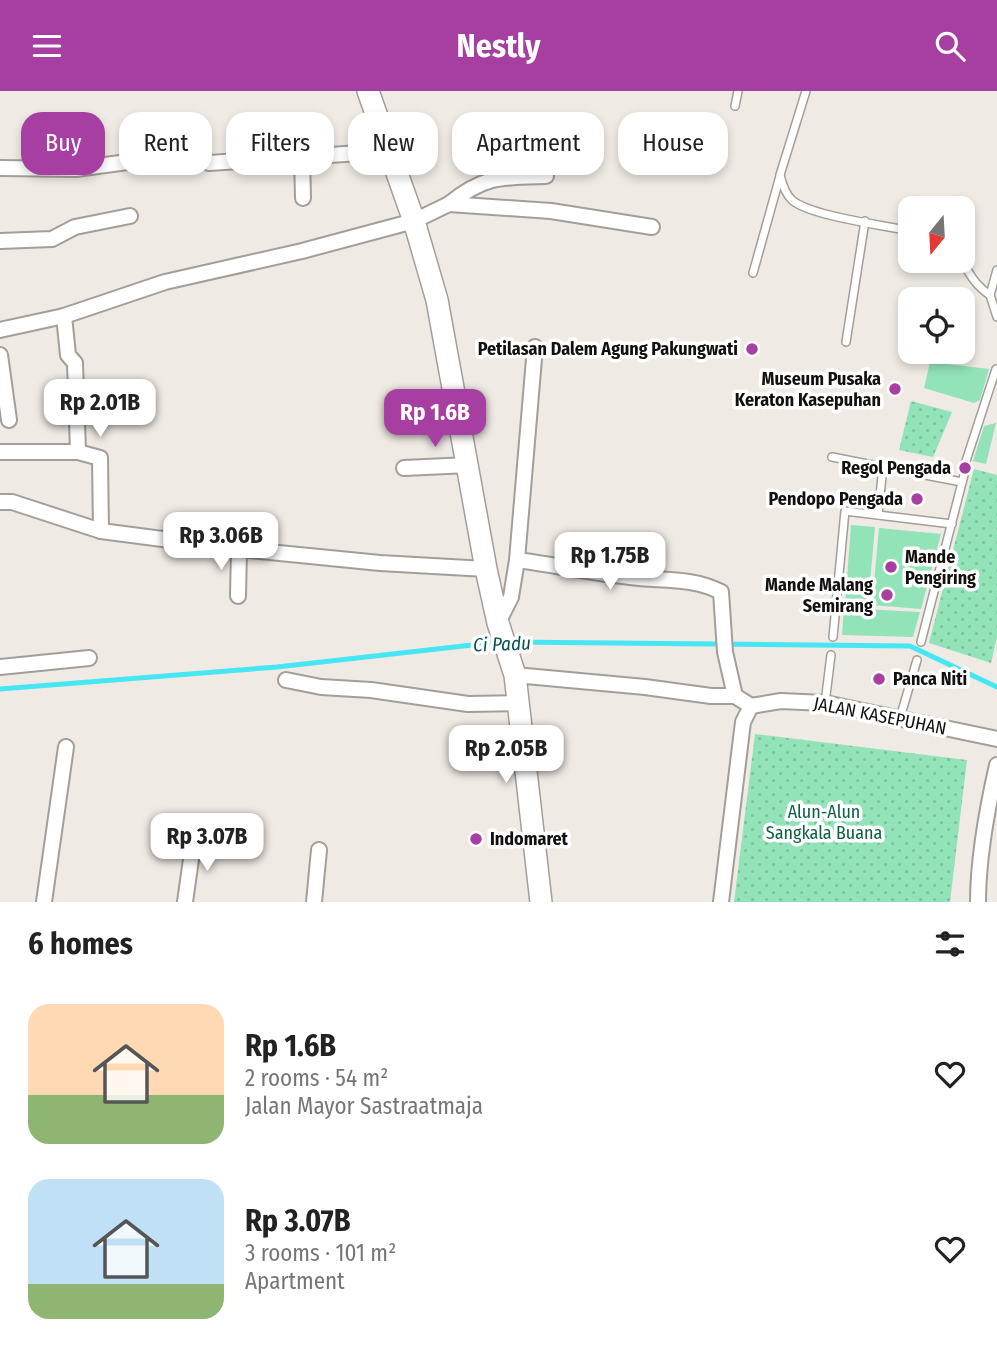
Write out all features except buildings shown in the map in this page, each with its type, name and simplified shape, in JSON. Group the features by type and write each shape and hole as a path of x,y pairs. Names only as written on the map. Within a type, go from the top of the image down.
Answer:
{"street":[{"path":"368,91 375,112"},
{"path":"0,168 76,169 119,163"},
{"path":"302,175 303,198"},
{"path":"398,175 437,300 486,569 498,623 513,668 541,902"},
{"path":"0,330 64,316 165,282 302,251 414,221 449,204 481,182 504,177 546,176"},
{"path":"449,204 551,211 652,227"},
{"path":"0,241 48,240 81,225 130,216"},
{"path":"64,316 68,355 75,363 78,452"},
{"path":"498,623 511,597 517,560 535,347"},
{"path":"0,355 9,420"},
{"path":"0,451 78,452 100,458 101,531"},
{"path":"404,468 469,465"},
{"path":"0,502 12,502 101,531 239,549 380,563 486,569"},
{"path":"238,596 239,549"},
{"path":"517,560 704,585 721,592 725,645 735,695"},
{"path":"0,667 89,658"},
{"path":"513,668 711,696 735,695 751,706 743,722 721,902"},
{"path":"286,680 321,687 371,690 468,703 518,703"},
{"name":"JALAN KASEPUHAN","path":"751,706 781,701 825,703 997,739"},
{"path":"44,902 66,747"},
{"path":"978,902 978,884 997,765"},
{"path":"185,902 194,838"},
{"path":"314,902 319,850"}],"lane":[{"path":"735,106 738,91"},
{"path":"753,273 806,91"},
{"path":"780,175 792,200 815,211 898,228"},
{"path":"846,342 865,221"},
{"path":"997,270 990,295 997,317"},
{"path":"970,273 979,288 990,295"},
{"path":"966,461 996,369"},
{"path":"832,457 962,482"},
{"path":"878,515 883,467"},
{"path":"922,642 965,471"},
{"path":"833,637 845,511 952,524"},
{"path":"825,703 831,655"},
{"path":"900,718 917,660"}],"green space":[{"path":"930,364 989,369 980,400 974,403 924,388"},
{"path":"911,401 952,412 933,457 899,450"},
{"path":"996,423 986,464 973,461 984,426"},
{"path":"974,469 997,475 997,637 991,663 929,643"},
{"path":"851,525 875,527 868,604 845,603"},
{"path":"879,528 941,534 921,609 872,605"},
{"path":"844,608 920,612 913,637 842,635"},
{"name":"Alun-Alun Sangkala Buana","path":"755,734 967,760 950,902 734,902"}],"waterway":[{"name":"Ci Padu","path":"0,689 277,667 499,642"},
{"name":"Ci Padu","path":"509,642 910,646 997,687"}],"place":[{"name":"Petilasan Dalem Agung Pakungwati","path":"752,349"},
{"name":"Museum Pusaka Keraton Kasepuhan","path":"895,389"},
{"name":"Regol Pengada","path":"965,468"},
{"name":"Pendopo Pengada","path":"917,499"},
{"name":"Mande Pengiring","path":"891,567"},
{"name":"Mande Malang Semirang","path":"887,595"},
{"name":"Panca Niti","path":"879,679"},
{"name":"Indomaret","path":"476,839"}]}
